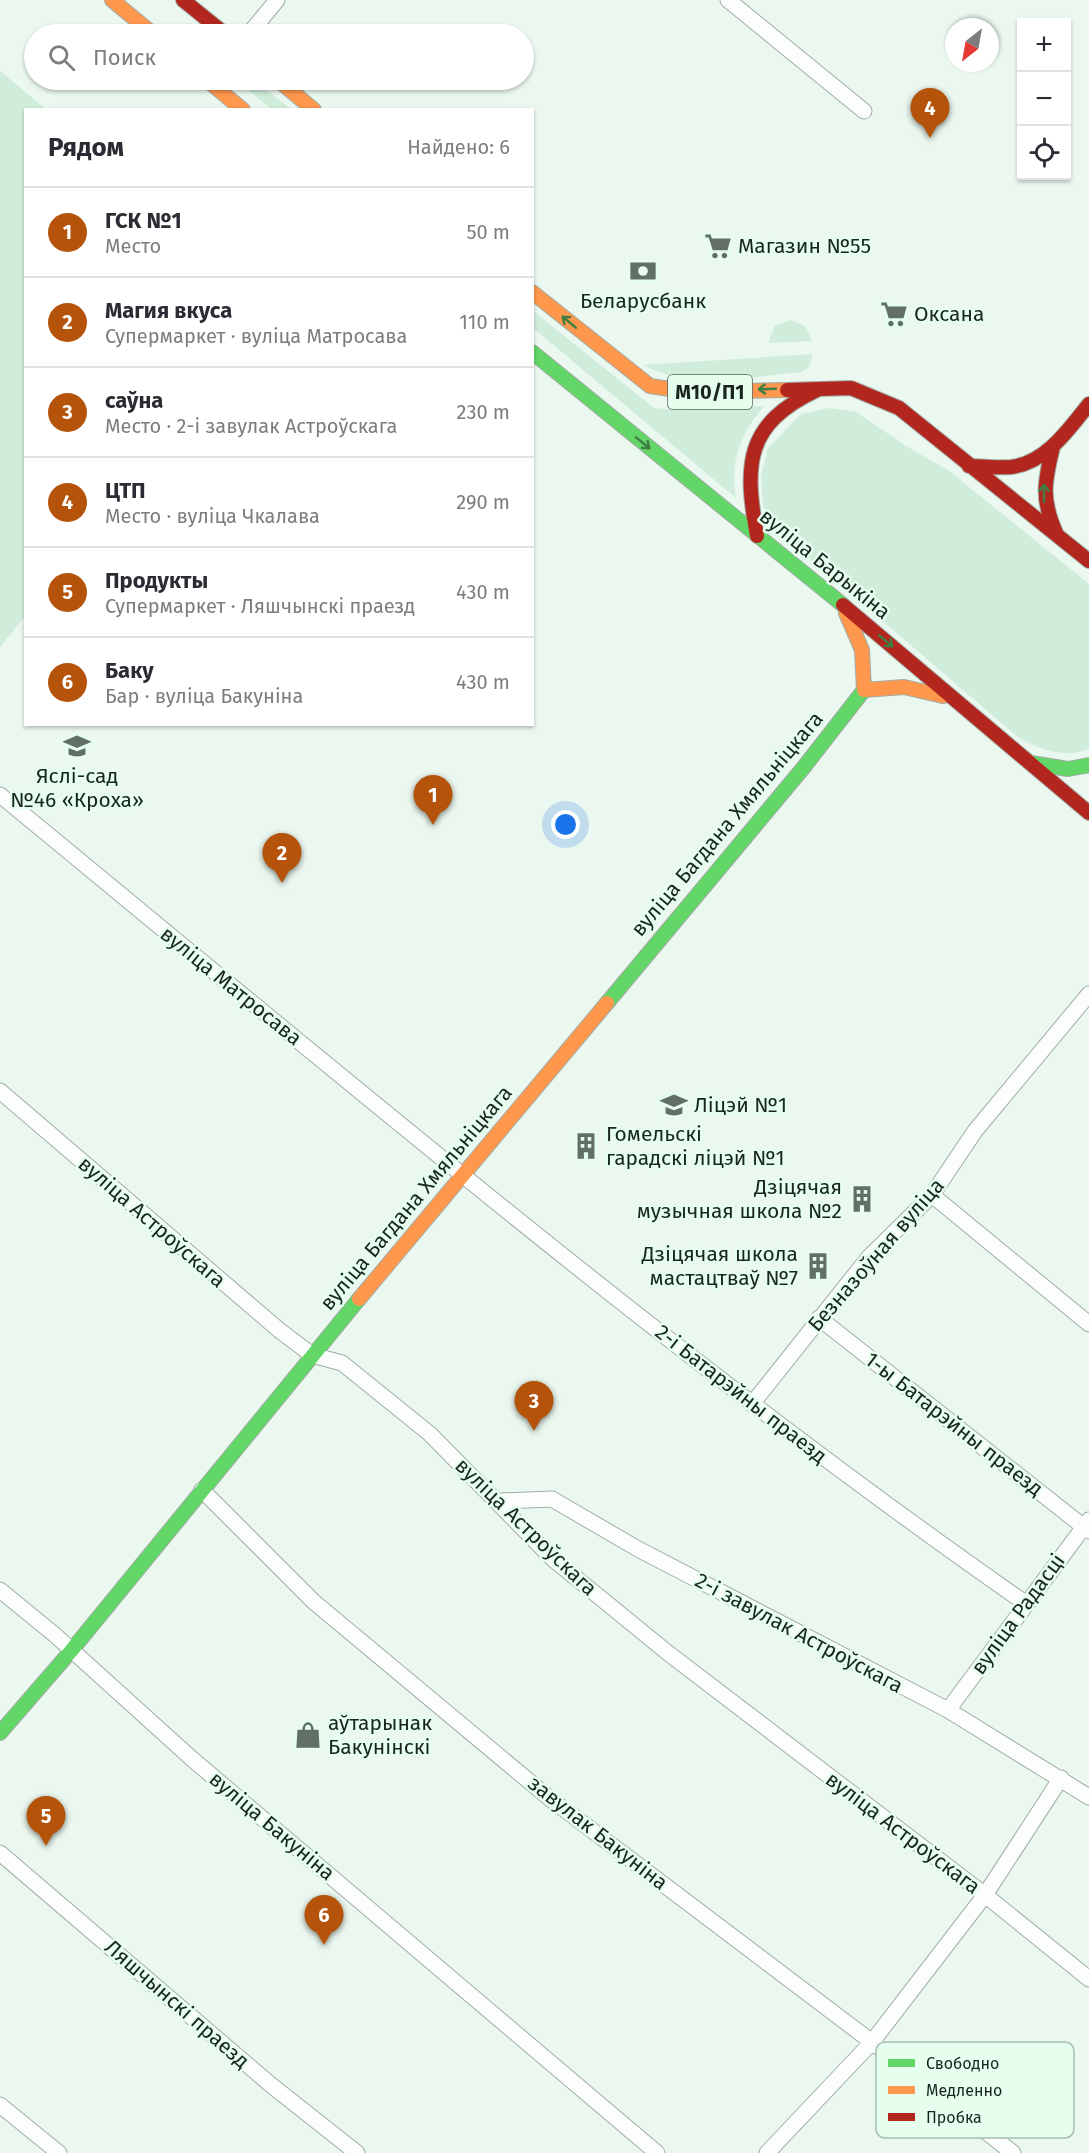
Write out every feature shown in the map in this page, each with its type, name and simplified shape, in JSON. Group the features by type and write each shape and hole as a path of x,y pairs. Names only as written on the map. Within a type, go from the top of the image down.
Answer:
{"main road":[{"path":"112,0 141,24"},
{"path":"183,0 213,24"},
{"path":"220,90 241,108"},
{"path":"291,90 312,108"},
{"name":"М10/П1","path":"534,294 650,386 690,392 851,388 899,408 1089,561"},
{"name":"вуліца Барыкіна","path":"534,353 842,604 1089,813"},
{"name":"М10/П1","path":"757,536 750,503 749,475 752,451 764,428 780,411 800,396 826,387"},
{"path":"969,466 1016,466 1053,447 1089,404"},
{"path":"1053,447 1043,488 1045,510 1058,537"},
{"path":"842,604 864,650 867,668 864,690 904,685 926,689 957,702"},
{"name":"вуліца Багдана Хмяльніцкага","path":"0,1732 71,1651 312,1355 804,767 864,690"},
{"path":"1028,763 1068,769 1089,765"}],"street":[{"path":"257,24 277,0"},
{"path":"728,0 864,111"},
{"name":"вуліца Матросава","path":"0,795 463,1175"},
{"name":"Безназоўная вуліца","path":"752,1404 869,1257 932,1195 975,1131 1089,994"},
{"name":"вуліца Астроўскага","path":"0,1091 279,1330 312,1355 342,1363 430,1434 554,1560 668,1653 985,1895 1089,1979"},
{"name":"2-і Батарэйны праезд","path":"463,1175 881,1503 1025,1603"},
{"path":"932,1195 1089,1324"},
{"name":"1-ы Батарэйны праезд","path":"819,1318 1087,1526"},
{"name":"завулак Бакуніна","path":"202,1490 314,1602 548,1797 876,2045"},
{"name":"2-і завулак Астроўскага","path":"499,1502 552,1499 638,1549 948,1710 1089,1797"},
{"name":"вуліца Радасці","path":"948,1710 1025,1603 1087,1526"},
{"name":"вуліца Бакуніна","path":"0,1590 191,1758 657,2153"},
{"path":"767,2153 872,2042 985,1895 1061,1778"},
{"name":"Ляшчынскі праезд","path":"0,1853 262,2078 357,2153"},
{"path":"0,2106 59,2153"},
{"name":"завулак Бакуніна","path":"994,2138 1013,2153"}],"green space":[{"path":"0,71 45,108 24,108 24,617 0,647"},
{"path":"248,90 267,90 290,108 270,108"},
{"path":"534,312 654,408 674,410 764,406 749,427 739,449 734,472 736,498 534,329"},
{"path":"790,320 805,326 812,341 768,343 775,326"},
{"path":"813,354 809,367 802,372 742,379 681,378 644,365"},
{"path":"829,408 856,412 906,446 948,470 1089,584 1089,749 1071,753 1053,752 1019,738 775,529 763,506 761,476 768,448 801,414"}],"traffic: fast":[{"path":"534,354 843,605"},
{"path":"607,1003 804,767 864,690"},
{"path":"1031,763 1068,769 1089,765"},
{"path":"0,1733 71,1651 359,1299"}],"traffic: slow":[{"path":"112,0 141,24"},
{"path":"219,90 241,108"},
{"path":"290,90 312,108"},
{"path":"534,294 650,386 690,392 787,390"},
{"path":"846,613 862,650 864,690"},
{"path":"864,690 904,687 943,696"},
{"path":"359,1299 607,1003"}],"traffic: jam":[{"path":"183,0 213,24"},
{"path":"787,390 851,388 899,408 1089,561"},
{"path":"757,536 751,488 751,467 755,449 763,432 775,417 793,403 817,390"},
{"path":"969,466 1011,467 1035,459 1056,443 1089,404"},
{"path":"1053,447 1046,481 1046,501 1057,535"},
{"path":"843,605 1089,813"}],"place":[{"name":"ЦТП","path":"930,138"},
{"name":"Магазин №55","path":"718,246"},
{"name":"Беларусбанк","path":"643,271"},
{"name":"Оксана","path":"894,314"},
{"name":"Яслі-сад №46 «Кроха»","path":"77,746"},
{"name":"ГСК №1","path":"433,825"},
{"name":"Магия вкуса","path":"282,883"},
{"name":"Ліцэй №1","path":"674,1105"},
{"name":"Гомельскі гарадскі ліцэй №1","path":"586,1146"},
{"name":"Дзіцячая музычная школа №2","path":"862,1199"},
{"name":"Дзіцячая школа мастацтваў №7","path":"818,1266"},
{"name":"саўна","path":"534,1431"},
{"name":"аўтарынак Бакунінскі","path":"308,1735"},
{"name":"Продукты","path":"46,1846"},
{"name":"Баку","path":"324,1945"}]}
